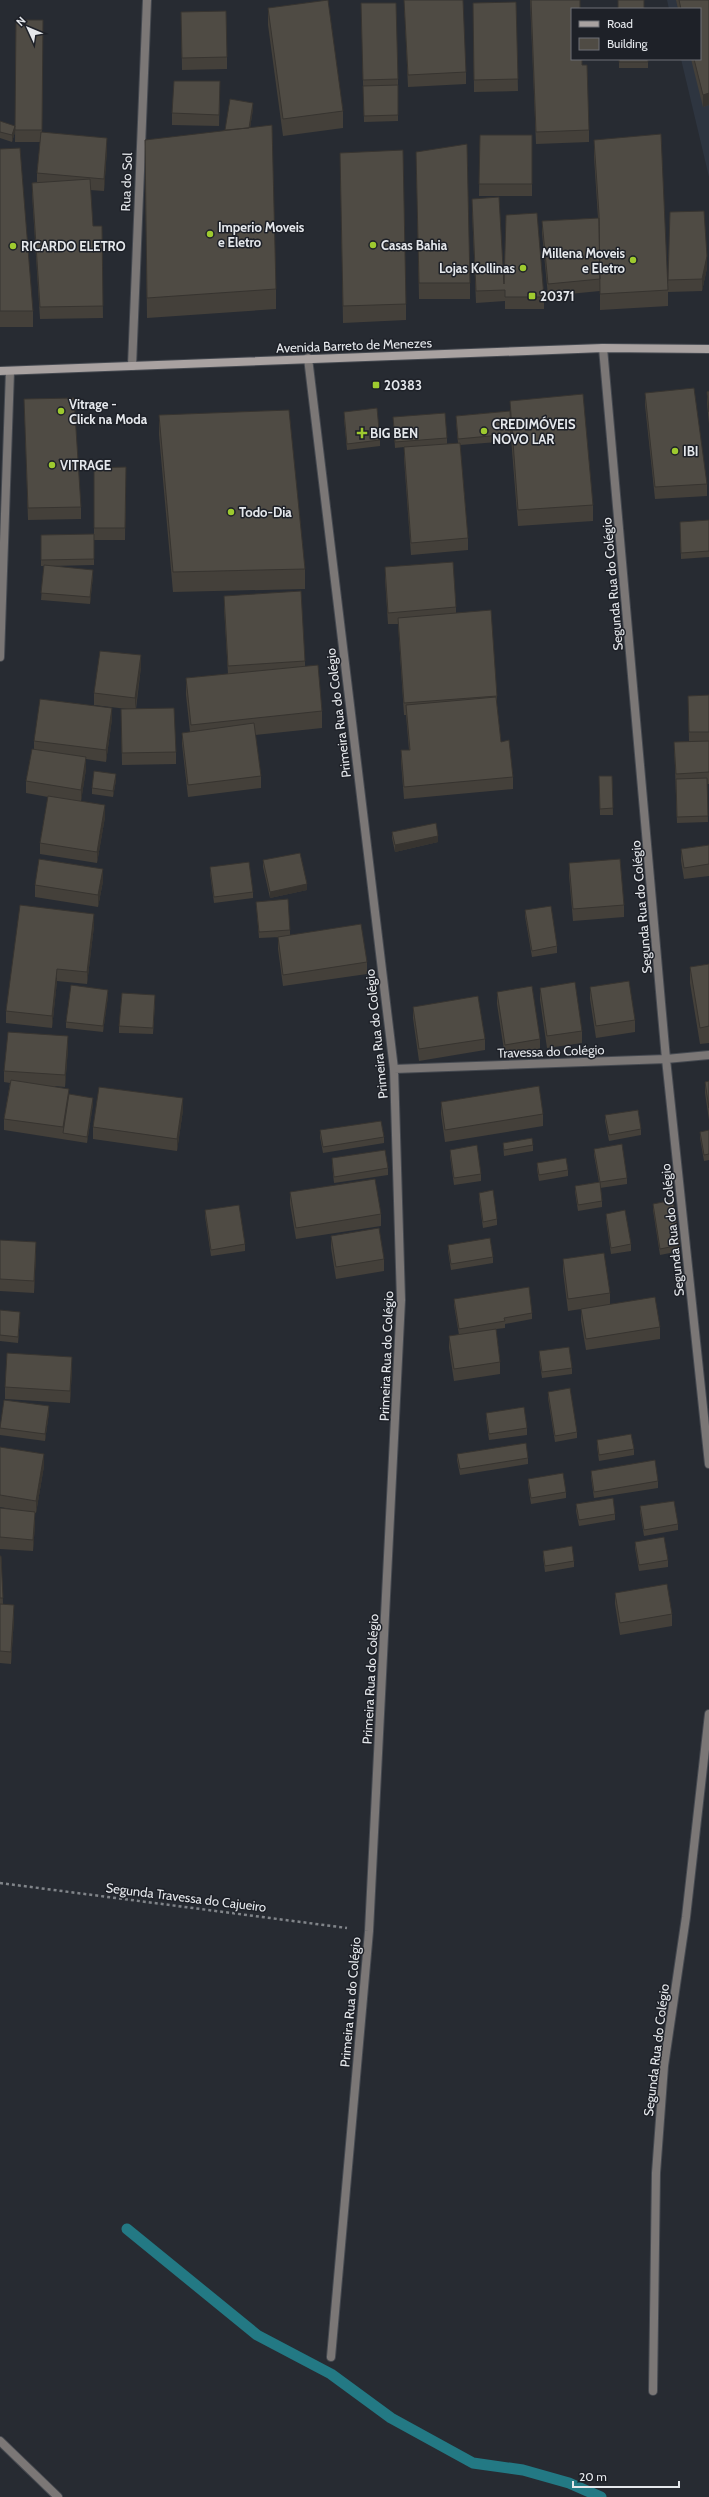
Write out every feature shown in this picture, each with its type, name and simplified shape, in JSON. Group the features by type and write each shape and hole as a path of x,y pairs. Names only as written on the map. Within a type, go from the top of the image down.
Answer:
{"main road":[{"name":"Avenida Barreto de Menezes","path":"0,371 308,358 603,348 709,349"}],"street":[{"name":"Rua do Sol","path":"132,366 147,0"},
{"name":"Segunda Rua do Colégio","path":"603,348 666,1059 709,1464"},
{"name":"Primeira Rua do Colégio","path":"308,358 394,1069 401,1300 369,1931 331,2357"},
{"path":"0,658 10,371"},
{"name":"Travessa do Colégio","path":"394,1069 666,1059 709,1055"},
{"name":"Segunda Rua do Colégio","path":"653,2391 656,2173 664,2066 686,1916 709,1714"},
{"path":"0,2441 58,2497"}],"path":[{"name":"Segunda Travessa do Cajueiro","path":"0,1883 369,1931"}],"shaded area":[{"path":"667,0 709,0 709,177 681,60 701,60 701,8 669,8"}],"building":[{"path":"328,0 343,111 283,119 268,8"},
{"path":"404,0 463,0 466,72 408,75"},
{"path":"531,0 580,0 580,8 571,8 571,60 582,60 582,65 587,65 589,130 536,132"},
{"path":"618,0 644,0 644,8 618,8"},
{"path":"679,0 709,0 709,93 703,95 694,60 701,60 701,8 681,8"},
{"path":"516,2 518,79 474,80 473,3"},
{"path":"361,3 396,3 398,79 363,80"},
{"path":"226,11 227,57 182,58 181,12"},
{"path":"16,20 43,20 42,130 15,130"},
{"path":"619,60 648,60 648,62 619,62"},
{"path":"174,81 220,81 219,115 172,113"},
{"path":"398,85 398,115 364,116 363,86"},
{"path":"230,99 253,103 249,128 225,130"},
{"path":"0,121 15,126 12,135 0,132"},
{"name":"Imperio Moveis e Eletro","path":"272,125 276,289 147,298 145,140"},
{"path":"41,132 107,138 104,179 37,173"},
{"name":"Millena Moveis e Eletro","path":"661,134 668,290 600,294 599,214 594,140"},
{"path":"480,135 532,135 532,184 479,184"},
{"path":"467,144 470,283 419,283 416,152"},
{"name":"RICARDO ELETRO","path":"20,148 33,311 0,311 0,149"},
{"name":"Casas Bahia","path":"403,150 406,304 343,306 340,153"},
{"path":"90,179 93,226 102,226 103,306 40,307 32,183"},
{"path":"499,197 504,284 506,215 537,213 544,297 505,297 505,290 476,291 472,199"},
{"path":"704,211 707,256 702,279 668,280 670,212"},
{"path":"599,218 600,279 548,284 542,221"},
{"name":"IBI","path":"694,388 707,484 655,487 645,393"},
{"path":"709,391 709,412 707,392"},
{"path":"583,394 593,505 518,510 510,401"},
{"name":"VITRAGE","path":"74,398 81,507 28,508 24,399"},
{"name":"BIG BEN","path":"377,408 380,440 347,444 344,412"},
{"name":"Todo-Dia","path":"289,410 305,569 173,572 159,415"},
{"name":"CREDIMÓVEIS NOVO LAR","path":"510,411 511,434 458,439 456,416"},
{"path":"445,413 447,438 395,442 393,417"},
{"path":"460,443 468,538 411,543 404,447"},
{"path":"126,467 125,528 94,528 94,468"},
{"path":"709,520 709,551 681,553 680,522"},
{"path":"94,534 94,559 41,560 41,535"},
{"path":"453,562 456,607 388,613 385,567"},
{"path":"44,565 93,570 90,597 41,593"},
{"path":"301,591 305,661 228,666 224,596"},
{"path":"491,610 497,696 404,703 398,618"},
{"path":"100,651 141,655 135,698 94,693"},
{"path":"318,665 322,711 191,725 186,678"},
{"path":"709,695 709,732 689,732 688,696"},
{"path":"496,697 501,742 509,740 513,777 404,787 401,750 410,750 406,705"},
{"path":"40,699 112,708 106,750 34,741"},
{"path":"174,708 176,752 122,753 121,709"},
{"path":"254,723 261,776 188,785 182,733"},
{"path":"709,741 709,772 676,774 674,742"},
{"path":"32,749 86,757 81,790 26,781"},
{"path":"94,771 116,774 113,791 92,788"},
{"path":"599,776 612,776 613,808 600,809"},
{"path":"707,778 708,816 677,817 676,779"},
{"path":"48,796 105,805 97,852 40,843"},
{"path":"436,823 438,836 395,845 392,832"},
{"path":"709,845 709,864 684,868 681,849"},
{"path":"300,853 307,884 270,892 263,860"},
{"path":"39,859 103,869 98,895 35,885"},
{"path":"620,859 624,905 573,909 569,863"},
{"path":"249,862 253,892 214,897 210,867"},
{"path":"288,899 290,930 259,932 256,902"},
{"path":"20,905 94,914 87,972 57,969 52,1016 6,1011"},
{"path":"551,906 557,946 532,951 525,910"},
{"path":"361,924 367,962 283,975 278,937"},
{"path":"709,964 709,1026 700,1028 690,967"},
{"path":"629,981 635,1020 596,1026 590,987"},
{"path":"575,982 582,1031 547,1036 540,988"},
{"path":"71,985 108,990 103,1026 66,1022"},
{"path":"532,986 540,1039 505,1045 497,992"},
{"path":"122,993 155,995 153,1028 119,1026"},
{"path":"478,996 485,1039 419,1049 413,1007"},
{"path":"8,1032 68,1036 65,1075 4,1071"},
{"path":"11,1080 69,1089 63,1127 4,1119"},
{"path":"709,1081 709,1108 705,1082"},
{"path":"539,1086 543,1114 445,1130 441,1102"},
{"path":"99,1087 183,1098 177,1139 93,1127"},
{"path":"69,1094 93,1098 87,1137 63,1133"},
{"path":"638,1110 641,1129 609,1135 605,1115"},
{"path":"381,1121 384,1137 323,1147 320,1130"},
{"path":"709,1130 709,1154 704,1155 700,1132"},
{"path":"532,1138 533,1145 504,1150 503,1143"},
{"path":"622,1144 627,1178 600,1182 594,1149"},
{"path":"477,1145 481,1174 454,1178 450,1150"},
{"path":"385,1150 388,1168 334,1177 332,1158"},
{"path":"566,1158 568,1170 539,1175 537,1163"},
{"path":"375,1179 381,1214 296,1228 290,1192"},
{"path":"600,1182 602,1201 578,1205 575,1186"},
{"path":"493,1190 497,1219 483,1222 479,1193"},
{"path":"673,1200 680,1245 660,1249 653,1204"},
{"path":"239,1205 245,1244 211,1250 205,1210"},
{"path":"625,1210 631,1244 611,1248 606,1214"},
{"path":"379,1228 384,1259 336,1267 331,1236"},
{"path":"490,1238 493,1257 451,1264 448,1245"},
{"path":"0,1240 36,1242 34,1281 0,1279"},
{"path":"604,1253 610,1293 568,1299 563,1259"},
{"path":"529,1287 532,1313 504,1318 505,1321 459,1329 454,1299"},
{"path":"655,1297 660,1327 586,1339 581,1309"},
{"path":"0,1310 20,1312 18,1337 0,1335"},
{"path":"496,1329 500,1362 454,1369 449,1336"},
{"path":"569,1347 572,1368 542,1372 539,1351"},
{"path":"7,1353 72,1357 70,1391 5,1387"},
{"path":"570,1388 577,1432 555,1436 548,1392"},
{"path":"4,1400 49,1406 45,1434 0,1428"},
{"path":"524,1407 527,1428 489,1434 486,1413"},
{"path":"631,1434 634,1449 599,1455 597,1440"},
{"path":"526,1443 528,1458 460,1469 457,1454"},
{"path":"0,1447 44,1454 36,1501 0,1495"},
{"path":"655,1460 658,1481 594,1492 591,1471"},
{"path":"563,1473 566,1492 531,1498 528,1479"},
{"path":"613,1498 615,1514 579,1520 576,1504"},
{"path":"674,1501 678,1524 644,1530 640,1506"},
{"path":"0,1508 35,1512 33,1540 0,1537"},
{"path":"664,1537 668,1560 639,1565 635,1542"},
{"path":"572,1546 574,1561 545,1566 543,1551"},
{"path":"1,1556 3,1598 0,1598"},
{"path":"667,1584 672,1614 620,1623 615,1593"},
{"path":"0,1604 14,1605 11,1652 0,1651"}],"waterway":[{"path":"127,2229 257,2335 331,2374 391,2418 473,2463 523,2470 569,2483 601,2497"}],"place":[{"name":"Imperio Moveis e Eletro","path":"210,234"},
{"name":"Casas Bahia","path":"373,245"},
{"name":"RICARDO ELETRO","path":"13,246"},
{"name":"Millena Moveis e Eletro","path":"633,260"},
{"name":"Lojas Kollinas","path":"523,268"},
{"name":"20371","path":"532,296"},
{"name":"20383","path":"376,385"},
{"name":"Vitrage - Click na Moda","path":"61,411"},
{"name":"CREDIMÓVEIS NOVO LAR","path":"484,431"},
{"name":"BIG BEN","path":"362,433"},
{"name":"IBI","path":"675,451"},
{"name":"VITRAGE","path":"52,465"},
{"name":"Todo-Dia","path":"231,512"}]}
